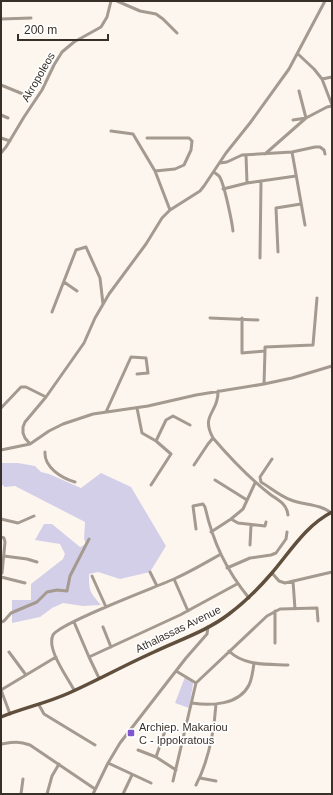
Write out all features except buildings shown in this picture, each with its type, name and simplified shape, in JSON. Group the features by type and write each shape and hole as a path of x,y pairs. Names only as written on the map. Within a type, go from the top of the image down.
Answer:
{"main road":[{"name":"Athalassas Avenue","path":"1,718 40,705 74,690 208,627 226,616 249,598 272,573 306,531 331,513"}],"street":[{"name":"Akropoleos","path":"1,153 42,90 62,52 74,42 101,27 107,16 111,1"},
{"path":"117,1 140,11 156,14 178,34"},
{"path":"30,444 25,438 23,427 25,422 46,397 84,343 103,304 146,244 162,218 170,210 200,191 226,153 283,78 298,54 325,1"},
{"path":"1,19 31,18"},
{"path":"265,154 306,118 332,105 322,79 298,54"},
{"path":"322,79 332,77"},
{"path":"1,85 22,94"},
{"path":"299,91 306,118"},
{"path":"1,115 8,118"},
{"path":"293,120 306,118"},
{"path":"110,131 133,134 155,170 170,210"},
{"path":"1,138 10,141"},
{"path":"148,138 189,138 192,141 191,150 184,165 175,168 155,170"},
{"path":"220,162 224,163 246,155 292,152 315,147 320,147 324,150 325,154"},
{"path":"292,152 305,225"},
{"path":"246,155 248,183"},
{"path":"214,172 220,177 231,214 233,231"},
{"path":"223,189 248,183 296,176"},
{"path":"260,258 261,182"},
{"path":"278,252 276,208 301,204"},
{"path":"52,312 76,250 86,248 100,278 103,304"},
{"path":"64,282 77,291"},
{"path":"264,384 265,347 313,345 317,298"},
{"path":"210,318 242,318 258,320"},
{"path":"242,318 242,353 265,351"},
{"path":"106,412 131,357 146,358 148,373 137,374"},
{"path":"1,450 30,444 63,424 86,416 137,408 218,391 264,384 292,378 332,366"},
{"path":"2,405 21,387 26,387 46,397"},
{"path":"218,391 217,403 209,418 209,431 213,438 234,462 255,483 285,506 288,510 288,515"},
{"path":"137,408 142,433 156,441 171,454 151,485"},
{"path":"156,441 166,420 173,416 190,425"},
{"path":"194,465 213,438"},
{"path":"45,452 45,460 57,473 65,479 75,482"},
{"path":"272,459 260,478 261,482 280,495 291,500 331,513"},
{"path":"215,480 247,500"},
{"path":"211,532 243,509 255,483"},
{"path":"196,529 193,506 203,504 211,532 227,568 249,598"},
{"path":"1,519 18,523 34,516"},
{"path":"231,519 238,523 265,526 266,522"},
{"path":"250,544 251,524"},
{"path":"227,568 250,558 276,553 286,539 287,532"},
{"path":"1,537 4,538 5,542 1,576 25,583"},
{"path":"1,622 4,621 11,613 37,602 47,592 67,590 70,576 89,539"},
{"path":"74,690 53,653 51,643 52,636 57,630 106,607 174,579 221,554"},
{"path":"4,556 37,562"},
{"path":"150,572 157,586"},
{"path":"272,573 279,581 285,583 332,572"},
{"path":"92,576 106,607"},
{"path":"174,579 188,611"},
{"path":"293,581 295,608"},
{"path":"89,657 188,611 238,584"},
{"path":"173,781 196,683 267,616 275,611 280,609 317,608 318,620"},
{"path":"275,611 275,643"},
{"path":"74,622 99,678"},
{"path":"103,627 111,647"},
{"path":"93,794 108,763 125,736 207,634 208,627"},
{"path":"229,651 236,657 254,664 288,665"},
{"path":"9,652 26,675"},
{"path":"10,714 1,690 56,657"},
{"path":"192,703 216,704 237,698 249,685 254,664"},
{"path":"176,671 196,683"},
{"path":"196,785 200,778 211,743 216,704"},
{"path":"40,705 44,714 95,745"},
{"path":"156,757 166,730"},
{"path":"1,744 20,742 36,748 95,789"},
{"path":"138,750 156,757 176,770"},
{"path":"108,763 151,783"},
{"path":"47,794 52,776 58,764"},
{"path":"123,794 132,775"},
{"path":"200,778 216,782"},
{"path":"21,794 23,779"}],"shaded area":[{"path":"1,463 18,463 35,466 41,472 81,488 101,473 131,487 166,546 150,572 120,579 98,572 89,574 89,585 91,591 101,605 83,606 63,603 52,608 40,617 12,623 12,600 31,600 31,584 63,559 65,554 60,544 35,540 44,524 52,524 80,547 86,544 84,539 85,522 15,486 5,487 1,484"},
{"path":"185,677 192,681 193,684 189,708 175,703"}],"place":[{"name":"Archiep. Makariou C - Ippokratous","path":"131,733"}]}
